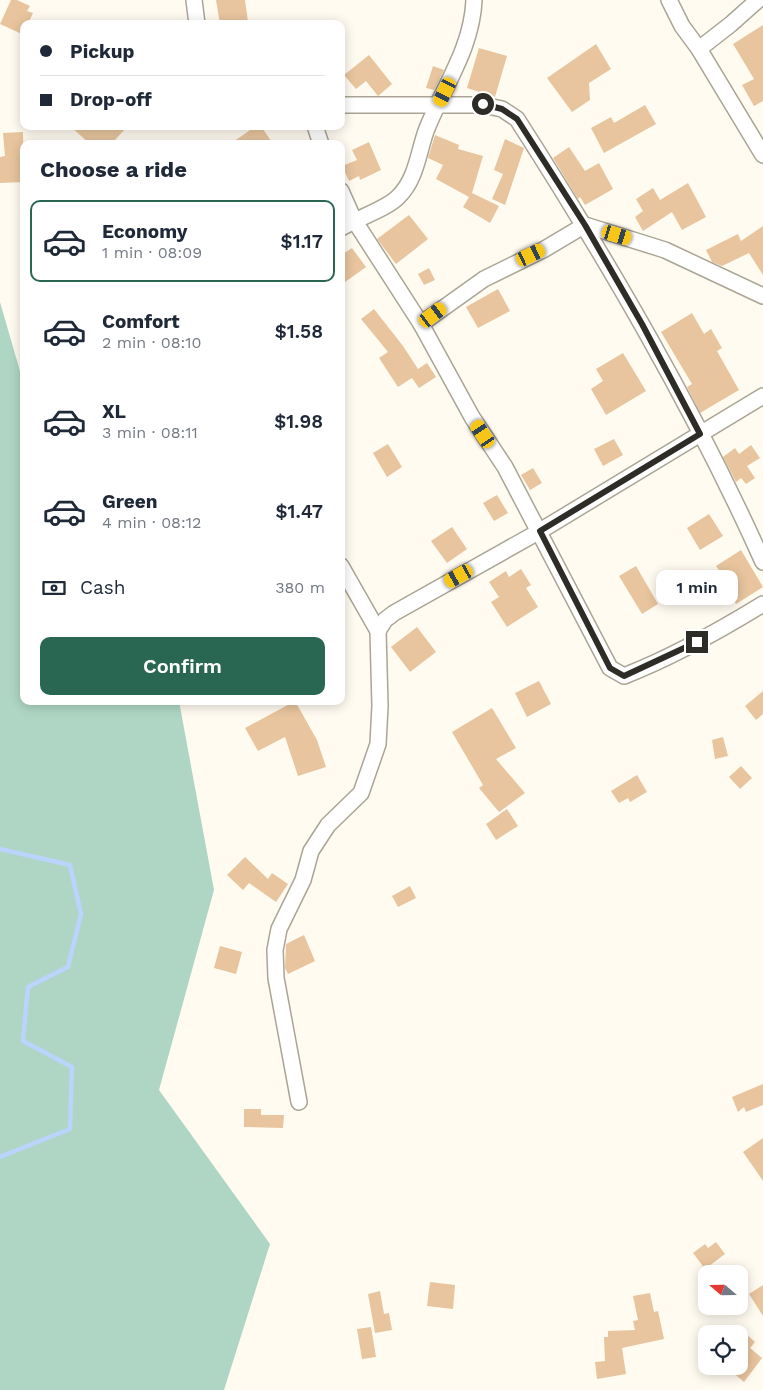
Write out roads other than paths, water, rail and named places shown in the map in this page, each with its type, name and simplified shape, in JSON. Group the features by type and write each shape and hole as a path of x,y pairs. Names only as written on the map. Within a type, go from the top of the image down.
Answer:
{"street":[{"path":"194,0 196,20"},
{"path":"348,224 397,198 409,185 426,131 459,63 473,21 474,0"},
{"path":"669,0 682,26 699,49 763,155"},
{"path":"699,49 758,0"},
{"path":"345,105 438,106 483,104 502,109 517,119 585,225 642,324 742,515 763,562"},
{"path":"345,210 348,224 421,324 472,417 505,466 610,668 624,676 683,649 763,604"},
{"path":"421,324 484,279 550,246 585,225 665,250 763,296"},
{"path":"378,631 385,620 394,613 540,531 763,396"},
{"path":"299,1102 276,978 275,950 279,929 303,880 311,851 328,825 361,793 378,744 380,706 378,631 345,573"}],"waterway":[{"path":"0,849 70,865 81,914 68,967 28,987 23,1041 72,1067 70,1129 0,1157"}]}
